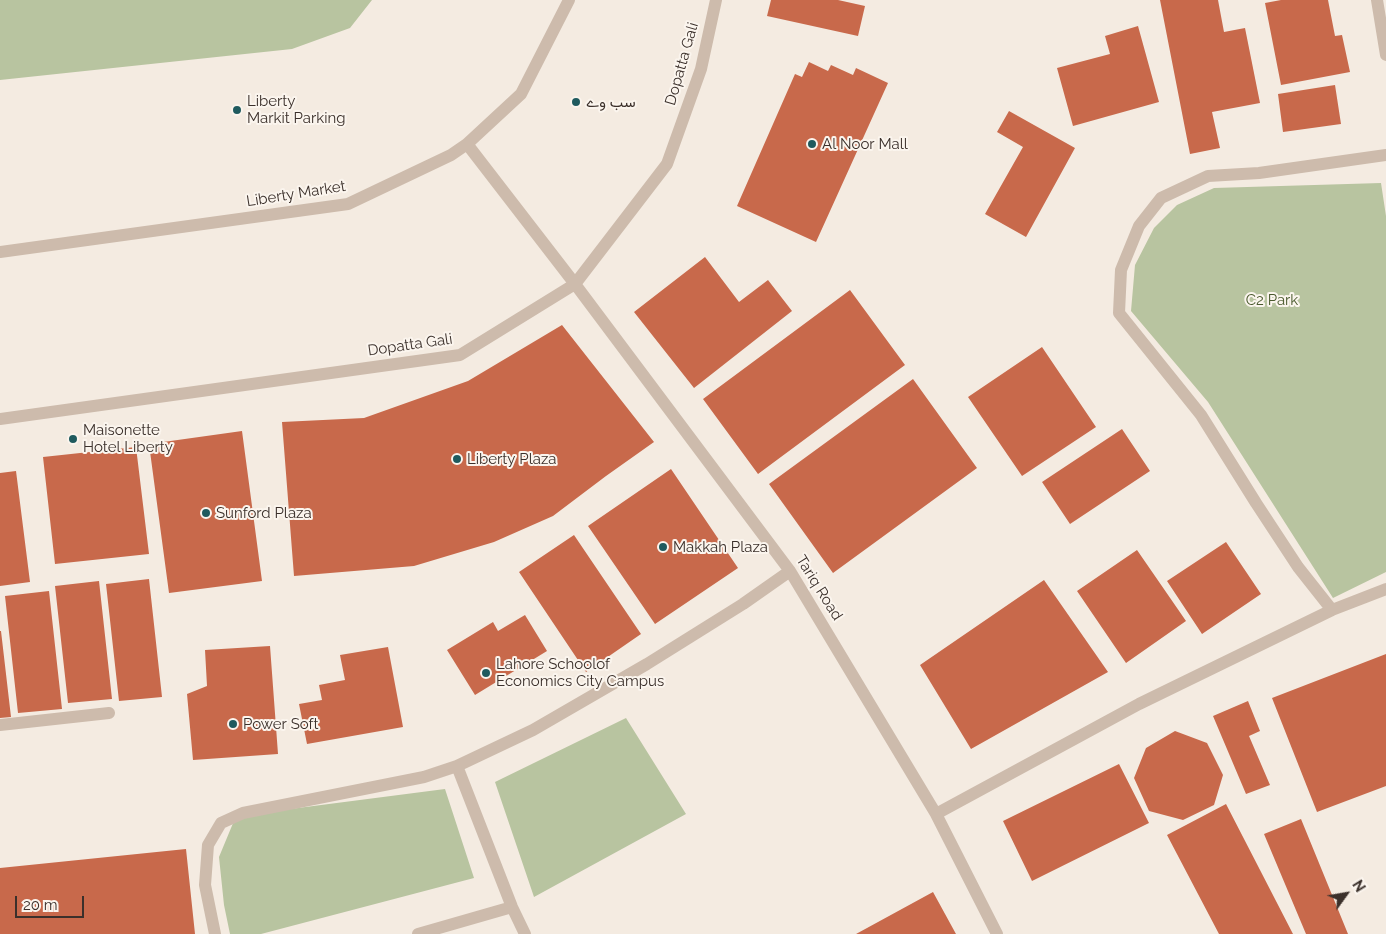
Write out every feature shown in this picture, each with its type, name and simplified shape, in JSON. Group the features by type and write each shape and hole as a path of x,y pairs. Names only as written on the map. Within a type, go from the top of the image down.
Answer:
{"street":[{"name":"Liberty Market","path":"0,252 348,204 451,155 466,144 521,94 569,0"},
{"name":"Dopatta Gali","path":"0,419 460,355 575,284 667,164 701,69 716,0"},
{"path":"1377,0 1386,54"},
{"name":"Tariq Road","path":"466,144 575,284 790,571 936,814 997,934"},
{"path":"1332,610 1298,567 1201,415 1120,313 1121,270 1139,226 1161,198 1208,176 1276,170 1386,155"},
{"path":"215,934 205,885 208,845 220,823 243,813 424,776 457,766 533,730 639,669 743,604 790,571"},
{"path":"936,814 1139,704 1332,610 1386,589"},
{"path":"0,725 109,713"},
{"path":"457,766 512,907 525,934"},
{"path":"418,934 512,907"}],"green space":[{"path":"0,0 372,0 350,28 292,49 0,80"},
{"name":"C2 Park","path":"1381,183 1386,216 1386,572 1333,598 1208,402 1131,311 1135,265 1154,228 1177,205 1214,188"},
{"path":"626,718 686,814 534,897 495,782"},
{"path":"445,789 474,878 261,934 230,934 224,905 219,857 236,816"}],"building":[{"path":"771,0 838,0 865,6 858,36 767,16"},
{"path":"1160,0 1218,0 1224,32 1245,28 1260,103 1212,112 1220,148 1190,154"},
{"path":"1281,0 1328,0 1335,36 1342,35 1350,72 1281,85 1265,3"},
{"path":"1138,26 1159,102 1073,126 1057,68 1110,54 1105,36"},
{"name":"Al Noor Mall","path":"809,62 828,71 831,65 853,75 856,68 888,83 816,242 737,206 795,74 802,77"},
{"path":"1335,85 1341,124 1283,132 1278,94"},
{"path":"1009,111 1075,148 1026,237 985,214 1023,147 997,132"},
{"path":"705,257 739,302 768,280 792,311 694,388 634,312"},
{"path":"850,290 905,365 758,474 703,399"},
{"name":"Liberty Plaza","path":"562,325 654,442 553,516 494,542 414,566 294,576 282,422 364,418 468,381"},
{"path":"1042,347 1096,427 1022,476 968,397"},
{"path":"913,379 977,468 833,573 769,484"},
{"path":"1122,429 1150,471 1070,524 1042,482"},
{"name":"Sunford Plaza","path":"242,431 262,581 169,593 149,444"},
{"path":"136,447 149,554 55,564 43,457"},
{"name":"Makkah Plaza","path":"671,469 738,568 655,624 588,526"},
{"path":"16,471 30,582 0,586 0,473"},
{"path":"574,535 641,634 586,672 519,572"},
{"path":"1226,542 1261,594 1202,634 1167,581"},
{"path":"1137,550 1186,621 1126,663 1077,591"},
{"path":"149,579 162,697 119,701 106,584"},
{"path":"1044,580 1108,672 971,749 920,665"},
{"path":"99,581 112,699 68,703 55,586"},
{"path":"49,591 62,709 18,713 5,596"},
{"name":"Lahore Schoolof Economics City Campus","path":"525,615 547,651 475,695 447,650 493,622 498,631"},
{"path":"0,631 11,717 0,718"},
{"name":"Power Soft","path":"270,646 278,754 193,760 187,694 207,686 205,650"},
{"path":"388,647 403,727 307,744 299,704 322,700 319,685 345,680 340,655"},
{"path":"1386,654 1386,786 1317,812 1272,698"},
{"path":"1248,701 1260,731 1249,736 1270,785 1246,794 1213,716"},
{"path":"1175,731 1207,743 1223,775 1214,805 1183,820 1149,811 1134,778 1146,748"},
{"path":"1119,764 1149,823 1032,881 1003,821"},
{"path":"1226,804 1293,934 1219,934 1167,835"},
{"path":"1301,819 1348,934 1306,934 1264,834"},
{"path":"186,849 195,934 0,934 0,868"},
{"path":"933,892 956,934 856,934"}],"place":[{"name":"سب وے","path":"576,102"},
{"name":"Liberty Markit Parking","path":"237,110"},
{"name":"Al Noor Mall","path":"812,144"},
{"name":"Maisonette Hotel Liberty","path":"73,439"},
{"name":"Liberty Plaza","path":"457,459"},
{"name":"Sunford Plaza","path":"206,513"},
{"name":"Makkah Plaza","path":"663,547"},
{"name":"Lahore Schoolof Economics City Campus","path":"486,673"},
{"name":"Power Soft","path":"233,724"}]}
